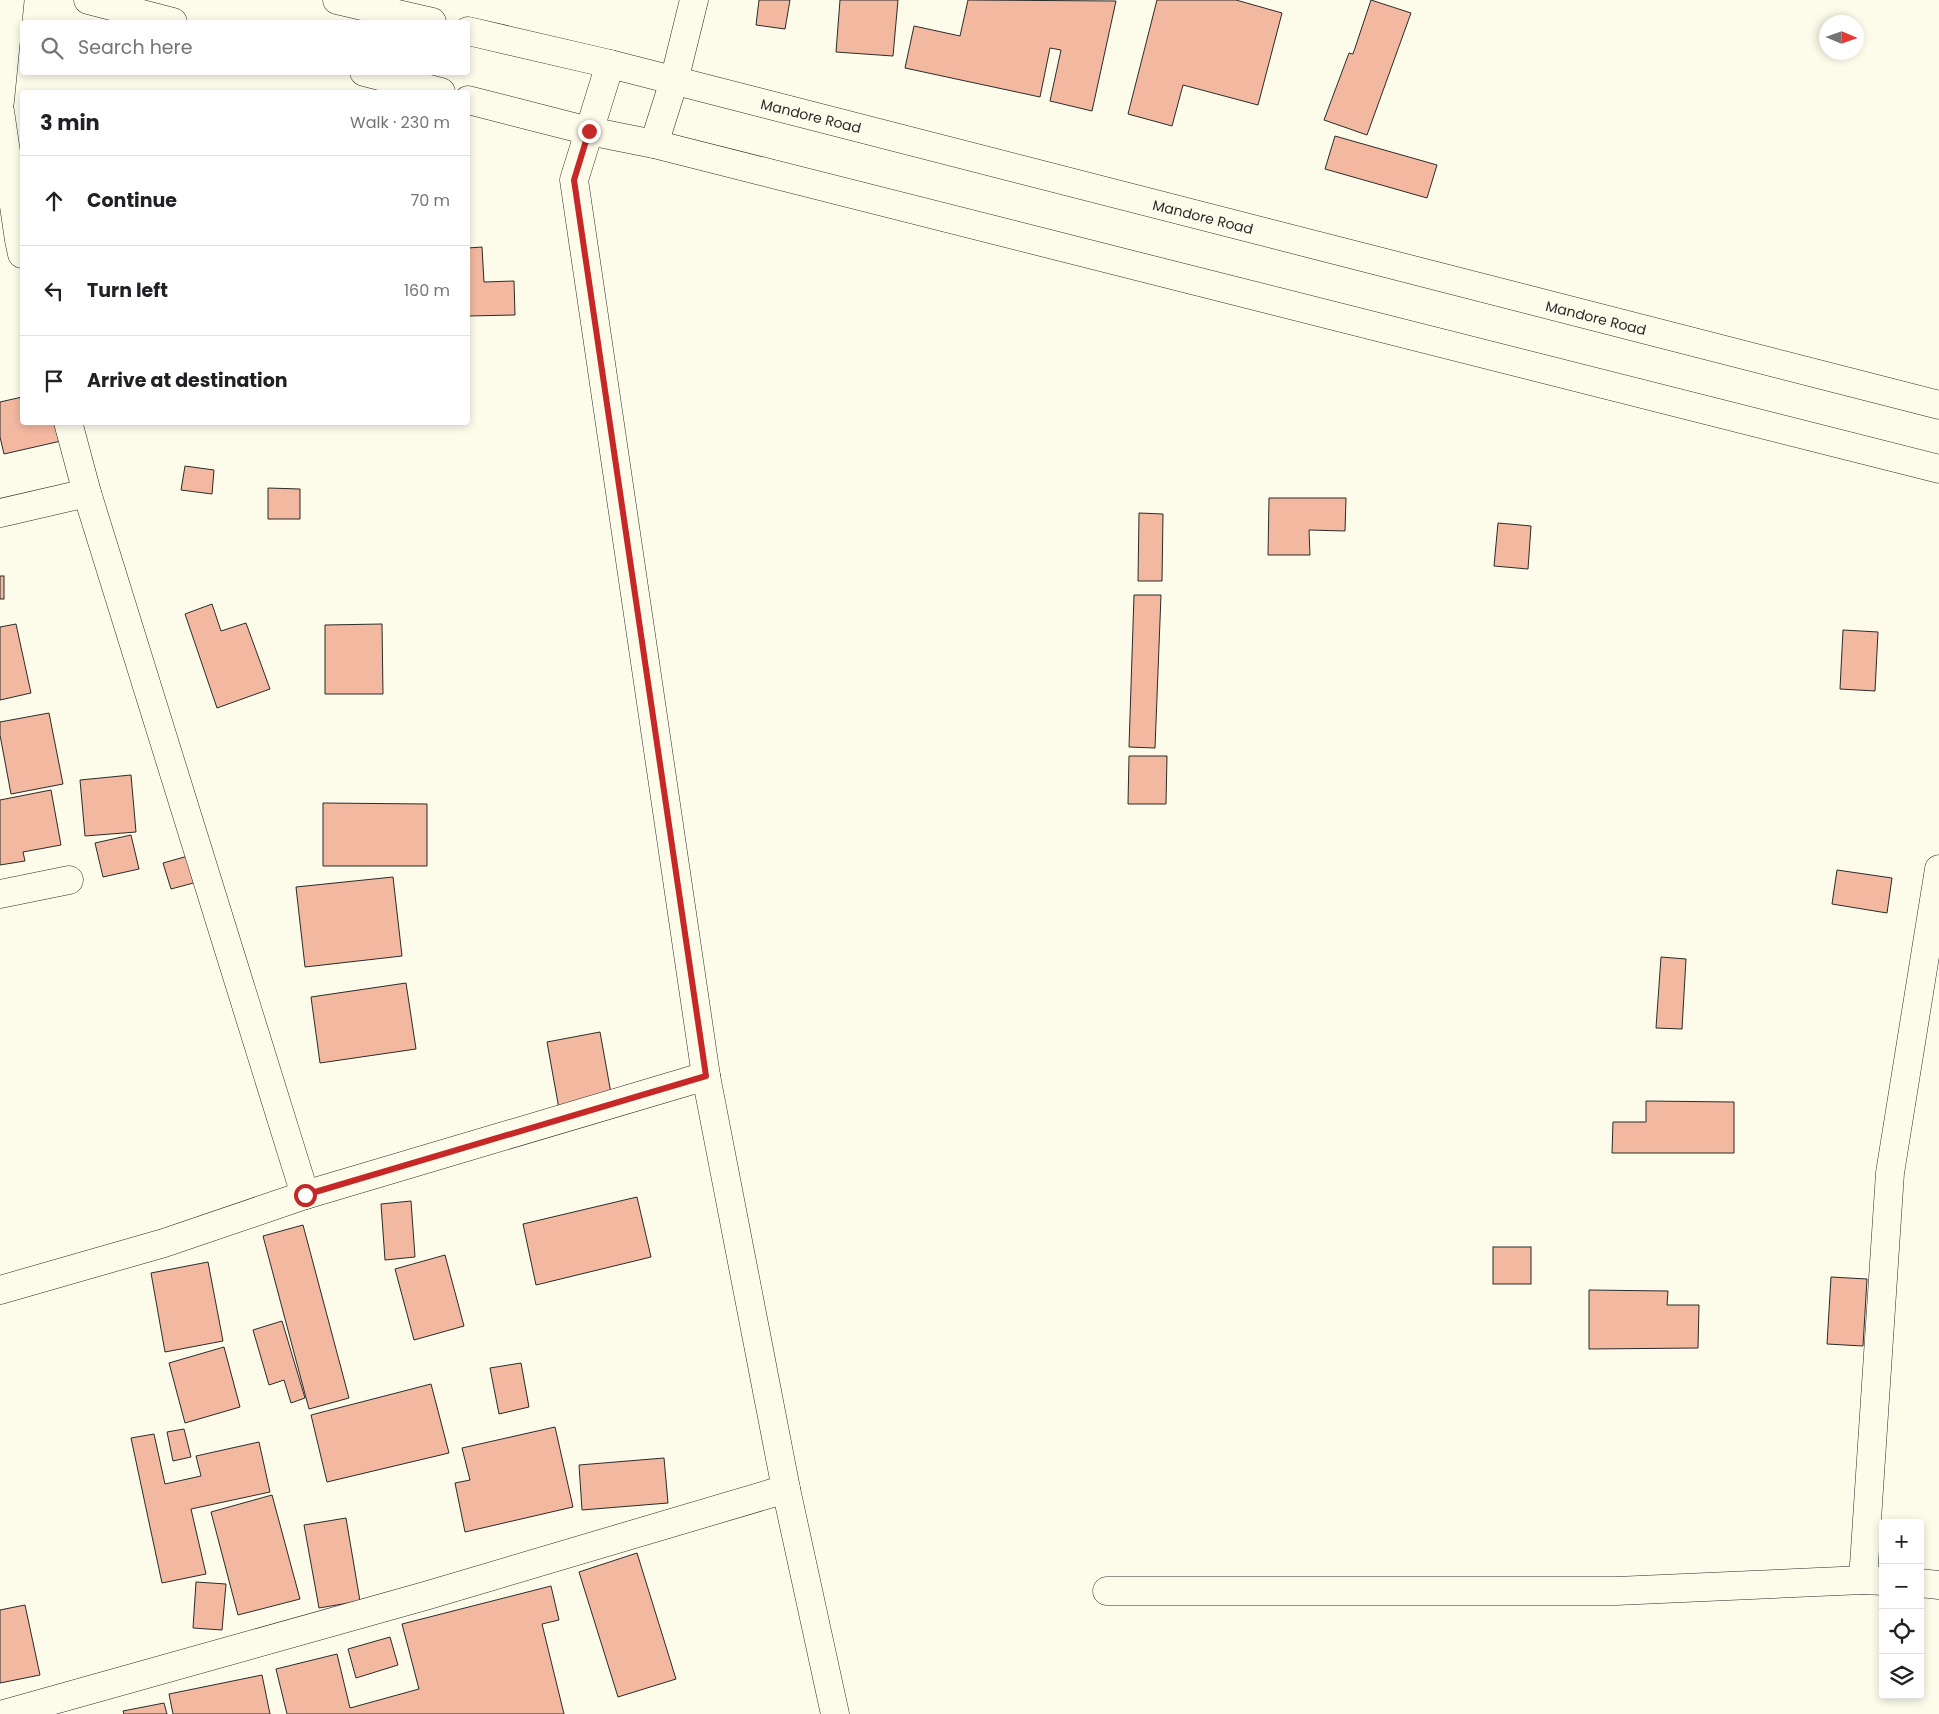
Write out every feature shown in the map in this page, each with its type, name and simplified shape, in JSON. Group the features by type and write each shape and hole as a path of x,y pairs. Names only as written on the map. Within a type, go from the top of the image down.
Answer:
{"main road":[{"path":"0,101 10,0"},
{"path":"88,0 166,20"},
{"path":"337,0 423,20"},
{"path":"654,144 674,81 694,0"},
{"name":"Mandore Road","path":"470,31 610,64 1939,405"},
{"path":"610,64 574,180 706,1076 786,1489 835,1714"},
{"path":"376,75 433,90"},
{"path":"470,101 589,131 654,144 1939,469"},
{"path":"0,111 20,245"},
{"path":"69,425 87,493 305,1195"},
{"path":"0,513 87,493"},
{"path":"1107,1591 1616,1591 1873,1580 1890,1173 1939,869"},
{"path":"0,894 69,880"},
{"path":"0,1290 164,1243 305,1195 706,1076"},
{"path":"4,1714 425,1596 786,1489"},
{"path":"1924,1583 1939,1585"}],"building":[{"path":"759,0 790,0 785,29 756,25"},
{"path":"840,0 898,0 893,56 836,52"},
{"path":"968,0 1116,1 1092,111 1050,101 1061,50 1050,48 1040,97 905,68 914,26 960,36"},
{"path":"1157,0 1236,0 1282,13 1258,105 1183,85 1172,126 1128,114"},
{"path":"1371,0 1411,13 1367,135 1324,120 1349,53 1353,54"},
{"path":"1335,136 1437,165 1427,198 1325,169"},
{"path":"482,247 484,282 514,281 515,315 470,316 470,248"},
{"path":"20,397 20,425 58,425 61,441 4,454 0,437 0,402"},
{"path":"185,466 214,470 212,494 181,490"},
{"path":"268,488 300,489 300,519 268,519"},
{"path":"1269,498 1346,498 1345,531 1309,530 1310,555 1268,555"},
{"path":"1139,513 1163,514 1162,581 1138,581"},
{"path":"1498,523 1531,526 1528,569 1494,566"},
{"path":"0,576 4,576 4,599 0,599"},
{"path":"1134,595 1161,595 1155,748 1129,747"},
{"path":"212,604 221,631 246,623 270,689 217,708 185,614"},
{"path":"16,624 31,693 0,700 0,627"},
{"path":"382,624 383,694 325,694 325,625"},
{"path":"1843,630 1878,632 1875,691 1840,689"},
{"path":"49,713 63,784 11,794 0,735 0,722"},
{"path":"1129,756 1167,756 1166,804 1128,804"},
{"path":"131,775 136,832 85,836 80,780"},
{"path":"51,790 61,845 23,852 25,861 0,865 0,800"},
{"path":"323,803 427,804 427,866 323,866"},
{"path":"131,835 139,869 103,877 95,843"},
{"path":"195,854 201,881 171,889 163,863"},
{"path":"1837,870 1892,878 1887,913 1832,904"},
{"path":"393,877 402,956 305,967 296,887"},
{"path":"1661,957 1686,959 1682,1029 1656,1028"},
{"path":"406,983 416,1049 320,1063 311,997"},
{"path":"600,1032 612,1099 559,1109 547,1042"},
{"path":"1646,1101 1734,1102 1734,1153 1612,1153 1613,1122 1646,1122"},
{"path":"637,1197 651,1257 536,1285 523,1224"},
{"path":"411,1201 415,1257 385,1260 381,1204"},
{"path":"303,1225 349,1398 309,1409 263,1236"},
{"path":"1493,1247 1531,1247 1531,1284 1493,1284"},
{"path":"445,1255 464,1326 414,1340 395,1269"},
{"path":"208,1262 223,1341 165,1352 151,1273"},
{"path":"1831,1277 1867,1279 1863,1346 1827,1344"},
{"path":"1589,1290 1668,1291 1667,1305 1699,1305 1698,1348 1589,1349"},
{"path":"282,1321 305,1398 291,1403 284,1380 269,1385 253,1330"},
{"path":"224,1347 240,1407 185,1423 169,1363"},
{"path":"521,1363 529,1407 499,1414 490,1368"},
{"path":"431,1384 449,1453 327,1482 311,1415"},
{"path":"555,1427 573,1507 465,1532 455,1483 470,1480 462,1448"},
{"path":"184,1429 191,1457 173,1461 167,1432"},
{"path":"154,1434 165,1484 201,1476 196,1456 259,1442 270,1492 191,1509 206,1574 162,1583 131,1438"},
{"path":"664,1458 668,1503 582,1510 579,1465"},
{"path":"272,1495 300,1599 238,1615 211,1512"},
{"path":"346,1518 360,1601 319,1608 304,1525"},
{"path":"637,1553 676,1679 618,1697 579,1572"},
{"path":"196,1582 226,1584 222,1630 193,1628"},
{"path":"551,1586 559,1620 542,1624 564,1714 287,1714 276,1669 337,1654 350,1708 419,1689 402,1624"},
{"path":"25,1605 40,1675 0,1683 0,1610"},
{"path":"390,1637 398,1665 356,1678 348,1649"},
{"path":"262,1675 270,1714 173,1714 169,1694"},
{"path":"164,1703 167,1714 124,1714 123,1711"}],"route":[{"path":"305,1195 706,1076 574,180 589,131"}]}
